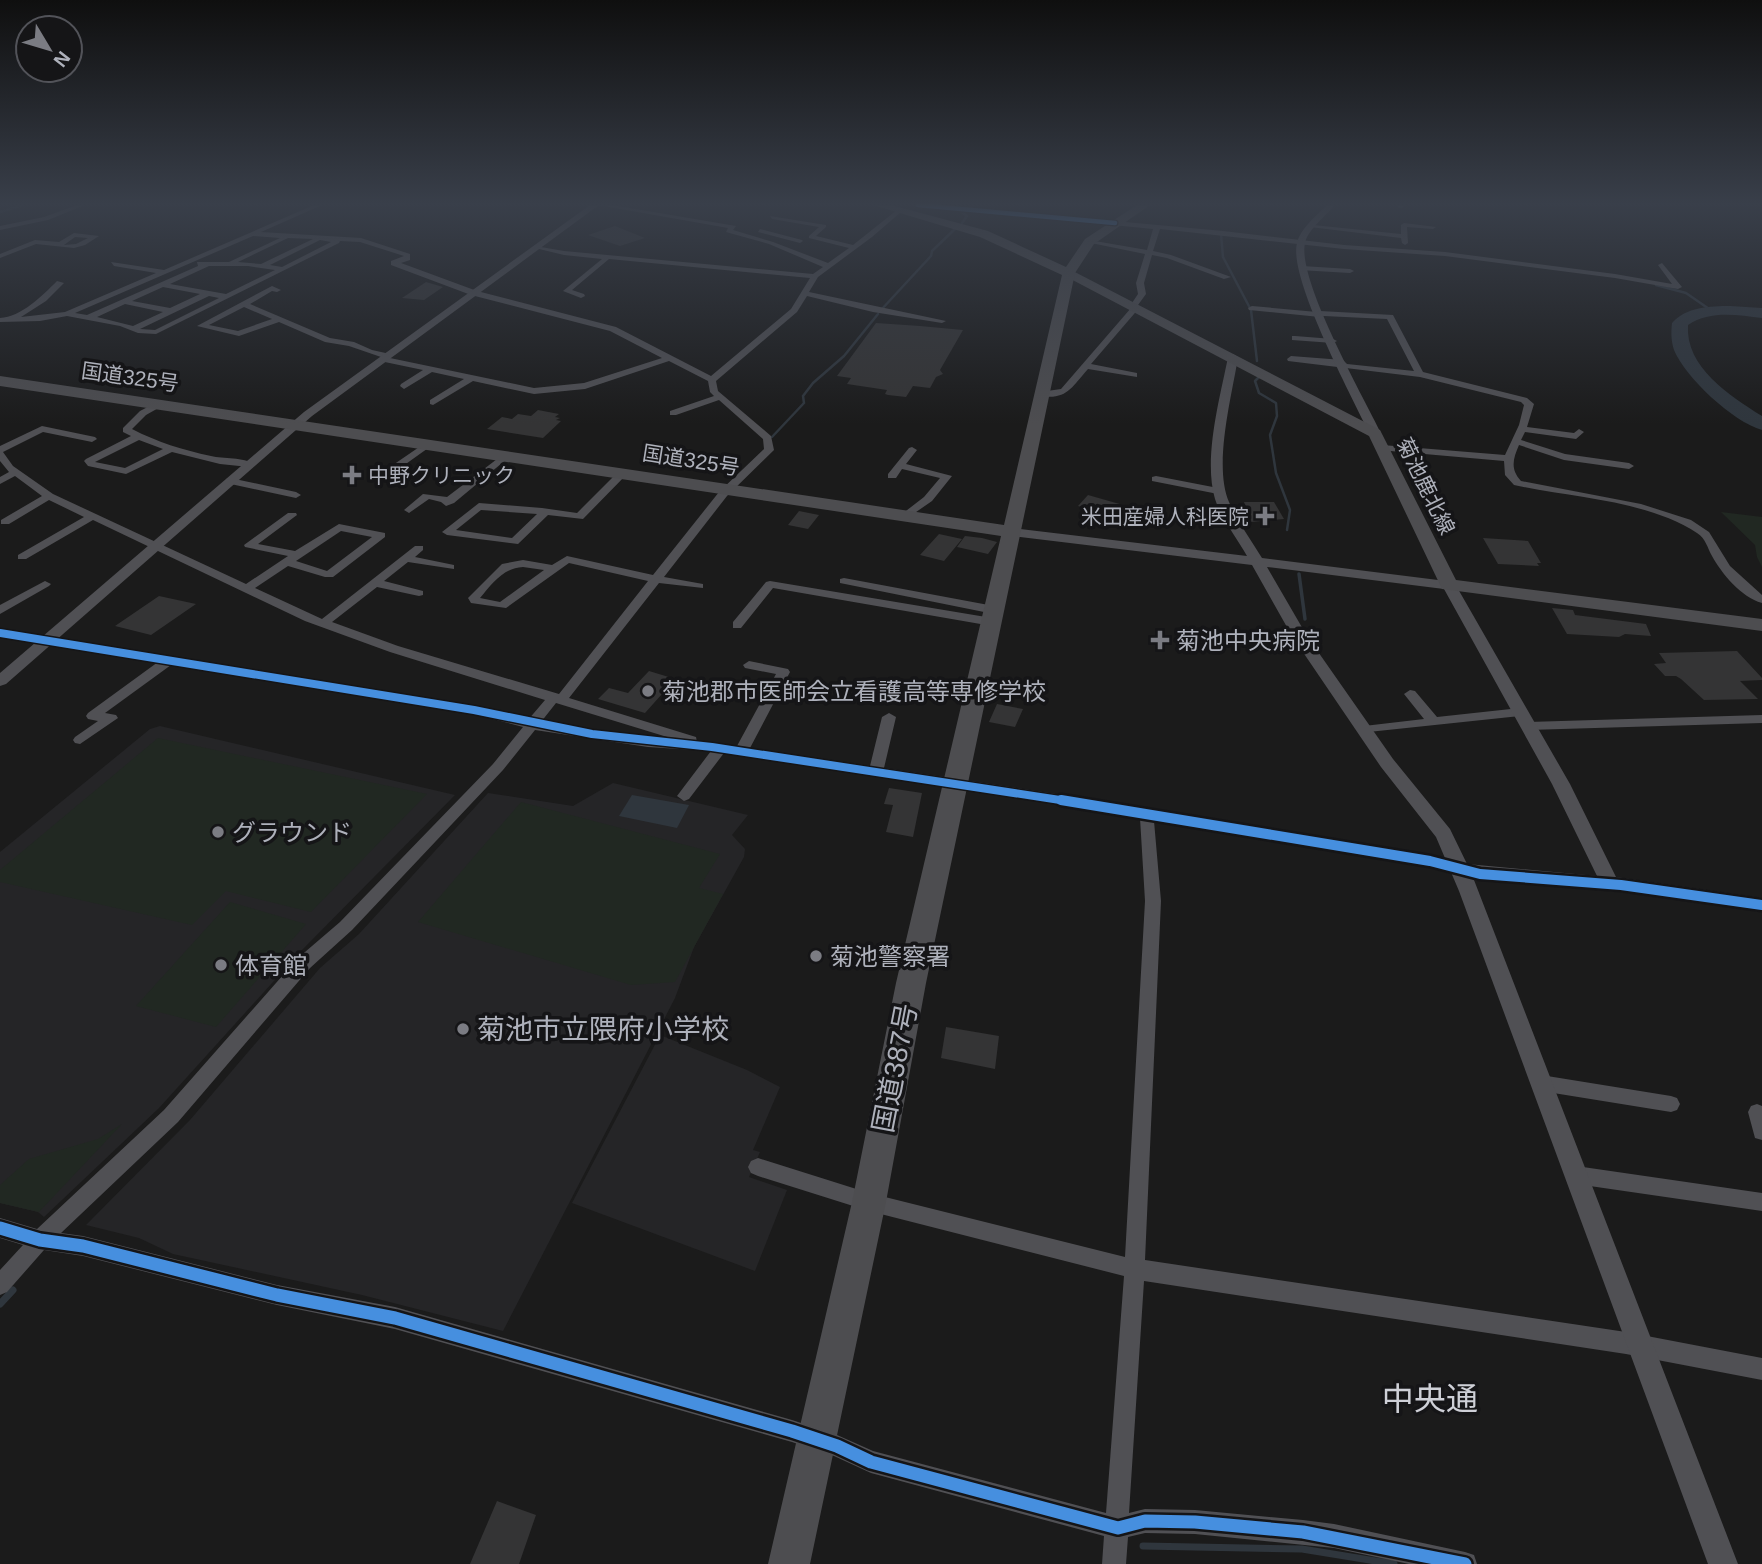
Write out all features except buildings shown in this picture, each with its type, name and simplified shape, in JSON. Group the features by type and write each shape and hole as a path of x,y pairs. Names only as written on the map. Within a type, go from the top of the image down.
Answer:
{"highway":[{"path":"1011,531 1068,278"},
{"name":"国道325号","path":"0,381 1011,531"},
{"name":"国道387号","path":"789,1564 869,1202 911,983 1011,531"}],"main road":[{"name":"菊池鹿北線","path":"1079,278 1375,433 1449,585"},
{"path":"1449,585 1761,628"}],"street":[{"path":"5,320 67,314 153,278"},
{"path":"86,318 177,278"},
{"path":"104,321 198,278"},
{"path":"67,314 122,324 147,333 156,332 264,278"},
{"path":"434,278 474,293 613,329 712,380"},
{"path":"0,681 296,424 495,278"},
{"path":"581,296 567,291 583,278"},
{"path":"712,380 794,310 814,278"},
{"path":"1043,394 1059,394 1064,391 1086,366 1135,306 1142,294 1141,278"},
{"path":"1306,278 1375,433"},
{"path":"1625,278 1678,288 1671,278"},
{"path":"144,282 195,289 227,297"},
{"path":"5,320 24,313 60,283"},
{"path":"272,288 201,326 239,334 280,320"},
{"path":"122,324 195,289"},
{"path":"134,328 209,293"},
{"path":"806,293 859,305 876,312 942,321"},
{"path":"106,298 172,311"},
{"path":"244,304 328,340 351,344 385,358 470,379 534,391 561,390 614,378 667,359"},
{"path":"1252,308 1390,317 1420,374"},
{"path":"1295,338 1332,341"},
{"path":"1233,357 1218,463 1218,491 1228,515 1300,636 1364,730 1444,834 1469,891 1723,1564"},
{"path":"1291,359 1420,374 1514,397 1529,404 1528,420 1508,458 1508,473 1518,483 1615,502 1690,523 1707,535 1723,563 1742,587 1762,600"},
{"path":"1086,366 1134,375"},
{"path":"404,386 430,369"},
{"path":"433,402 470,379"},
{"path":"0,1285 40,1240 171,1116 304,963 346,926 489,776 531,725 558,698 728,489 769,450 768,438 714,391 712,380"},
{"path":"1512,383 1514,397"},
{"path":"673,413 720,397"},
{"path":"159,404 126,426 126,430 173,448 236,464 249,464"},
{"path":"92,439 42,429 0,452 9,469 49,496 324,623 394,649 717,747 1149,813 1430,861 1480,874 1609,884 1762,905"},
{"path":"1523,429 1576,436 1579,432"},
{"path":"139,436 89,461 91,464 125,471 173,448"},
{"path":"1516,441 1564,457 1629,466"},
{"path":"393,468 428,444"},
{"path":"1382,448 1508,458"},
{"path":"892,476 912,450"},
{"path":"409,510 428,496 448,502 505,456"},
{"path":"940,473 952,462"},
{"path":"900,466 940,473 946,478 924,503 906,516"},
{"path":"0,481 9,469"},
{"path":"545,512 514,542 447,532 479,506 507,512 545,512 579,517 623,473"},
{"path":"1156,479 1218,491"},
{"path":"230,481 296,495"},
{"path":"5,522 49,496"},
{"path":"292,515 249,545 298,555"},
{"path":"22,557 91,517"},
{"path":"246,589 338,527 381,535 329,575 288,562"},
{"path":"1011,531 1449,585 1562,784 1609,884"},
{"path":"324,623 419,548"},
{"path":"406,558 450,567"},
{"path":"551,568 511,563 503,566 474,598 475,601 502,606 567,559 654,579 699,586"},
{"path":"844,581 993,616"},
{"path":"376,583 419,593"},
{"path":"0,610 45,584"},
{"path":"737,625 770,584 993,616"},
{"path":"0,633 474,710 531,725 648,743 717,747"},
{"path":"79,740 111,718 93,716 169,660"},
{"path":"741,752 784,673 749,665"},
{"path":"1410,694 1434,722"},
{"path":"876,771 889,717"},
{"path":"1364,730 1434,722 1524,719 1762,719"},
{"path":"684,796 717,747"},
{"path":"1114,1564 1134,1269 1153,901 1146,824 1149,813"},
{"path":"1541,1083 1671,1104"},
{"path":"1757,1112 1762,1132"},
{"path":"758,1167 869,1202 1134,1269 1643,1347 1762,1369"},
{"path":"1576,1175 1762,1202"},
{"path":"0,1228 40,1240 83,1246 277,1295 395,1318 634,1385 837,1446 871,1462 1118,1528 1145,1521 1195,1522 1303,1532 1465,1564"}],"shaded area":[{"path":"1721,512 1762,517 1762,567 1755,545"},
{"path":"160,726 455,795 301,951 159,1108 44,1217 38,1212 0,1203 0,852 150,729"},
{"name":"グラウンド","path":"158,738 427,794 311,912 226,891 192,925 0,882 0,870"},
{"name":"菊池市立隈府小学校","path":"613,783 748,815 732,835 745,849 744,857 694,947 675,998 503,1331 362,1295 173,1254 139,1238 86,1225 190,1120 320,968 359,934 488,793 573,806"},
{"path":"632,795 689,805 677,828 619,816"},
{"path":"521,802 720,854 699,888 723,894 675,982 631,985 418,922"},
{"name":"体育館","path":"230,902 306,924 216,1027 136,1006"},
{"path":"660,1035 747,1070 780,1087 753,1150 760,1152 749,1177 787,1190 755,1271 572,1203"},
{"path":"122,1124 39,1212 0,1203 0,1185 29,1159 98,1139"}],"waterway":[{"path":"881,310 911,278"},
{"path":"1234,278 1251,310 1257,361"},
{"path":"1656,285 1686,293 1712,311"},
{"path":"1762,313 1720,310 1698,314 1680,323 1679,338 1693,368 1706,382 1735,407 1762,424"},
{"path":"772,437 804,403 803,396 813,383 844,356 878,314"},
{"path":"1260,376 1255,381 1259,393 1276,403 1277,416 1270,435 1276,473 1290,510 1287,530"},
{"path":"1299,574 1305,619"},
{"path":"0,1304 13,1290"},
{"path":"1143,1546 1302,1549 1394,1564"}],"cycle path":[{"path":"0,633 474,710 592,734 712,747 1135,811 1430,861 1480,874 1621,885 1762,905"},
{"path":"0,1228 40,1240 83,1246 277,1295 395,1318 792,1431 837,1446 871,1462 1118,1528 1145,1521 1195,1522 1303,1532 1465,1564"}],"place":[{"name":"中野クリニック","path":"352,475"},
{"name":"米田産婦人科医院","path":"1265,516"},
{"name":"菊池中央病院","path":"1160,640"},
{"name":"菊池郡市医師会立看護高等専修学校","path":"648,691"},
{"name":"グラウンド","path":"218,832"},
{"name":"菊池警察署","path":"816,956"},
{"name":"体育館","path":"221,965"},
{"name":"菊池市立隈府小学校","path":"463,1029"}],"district":[{"name":"中央通","path":"1430,1399"}]}
